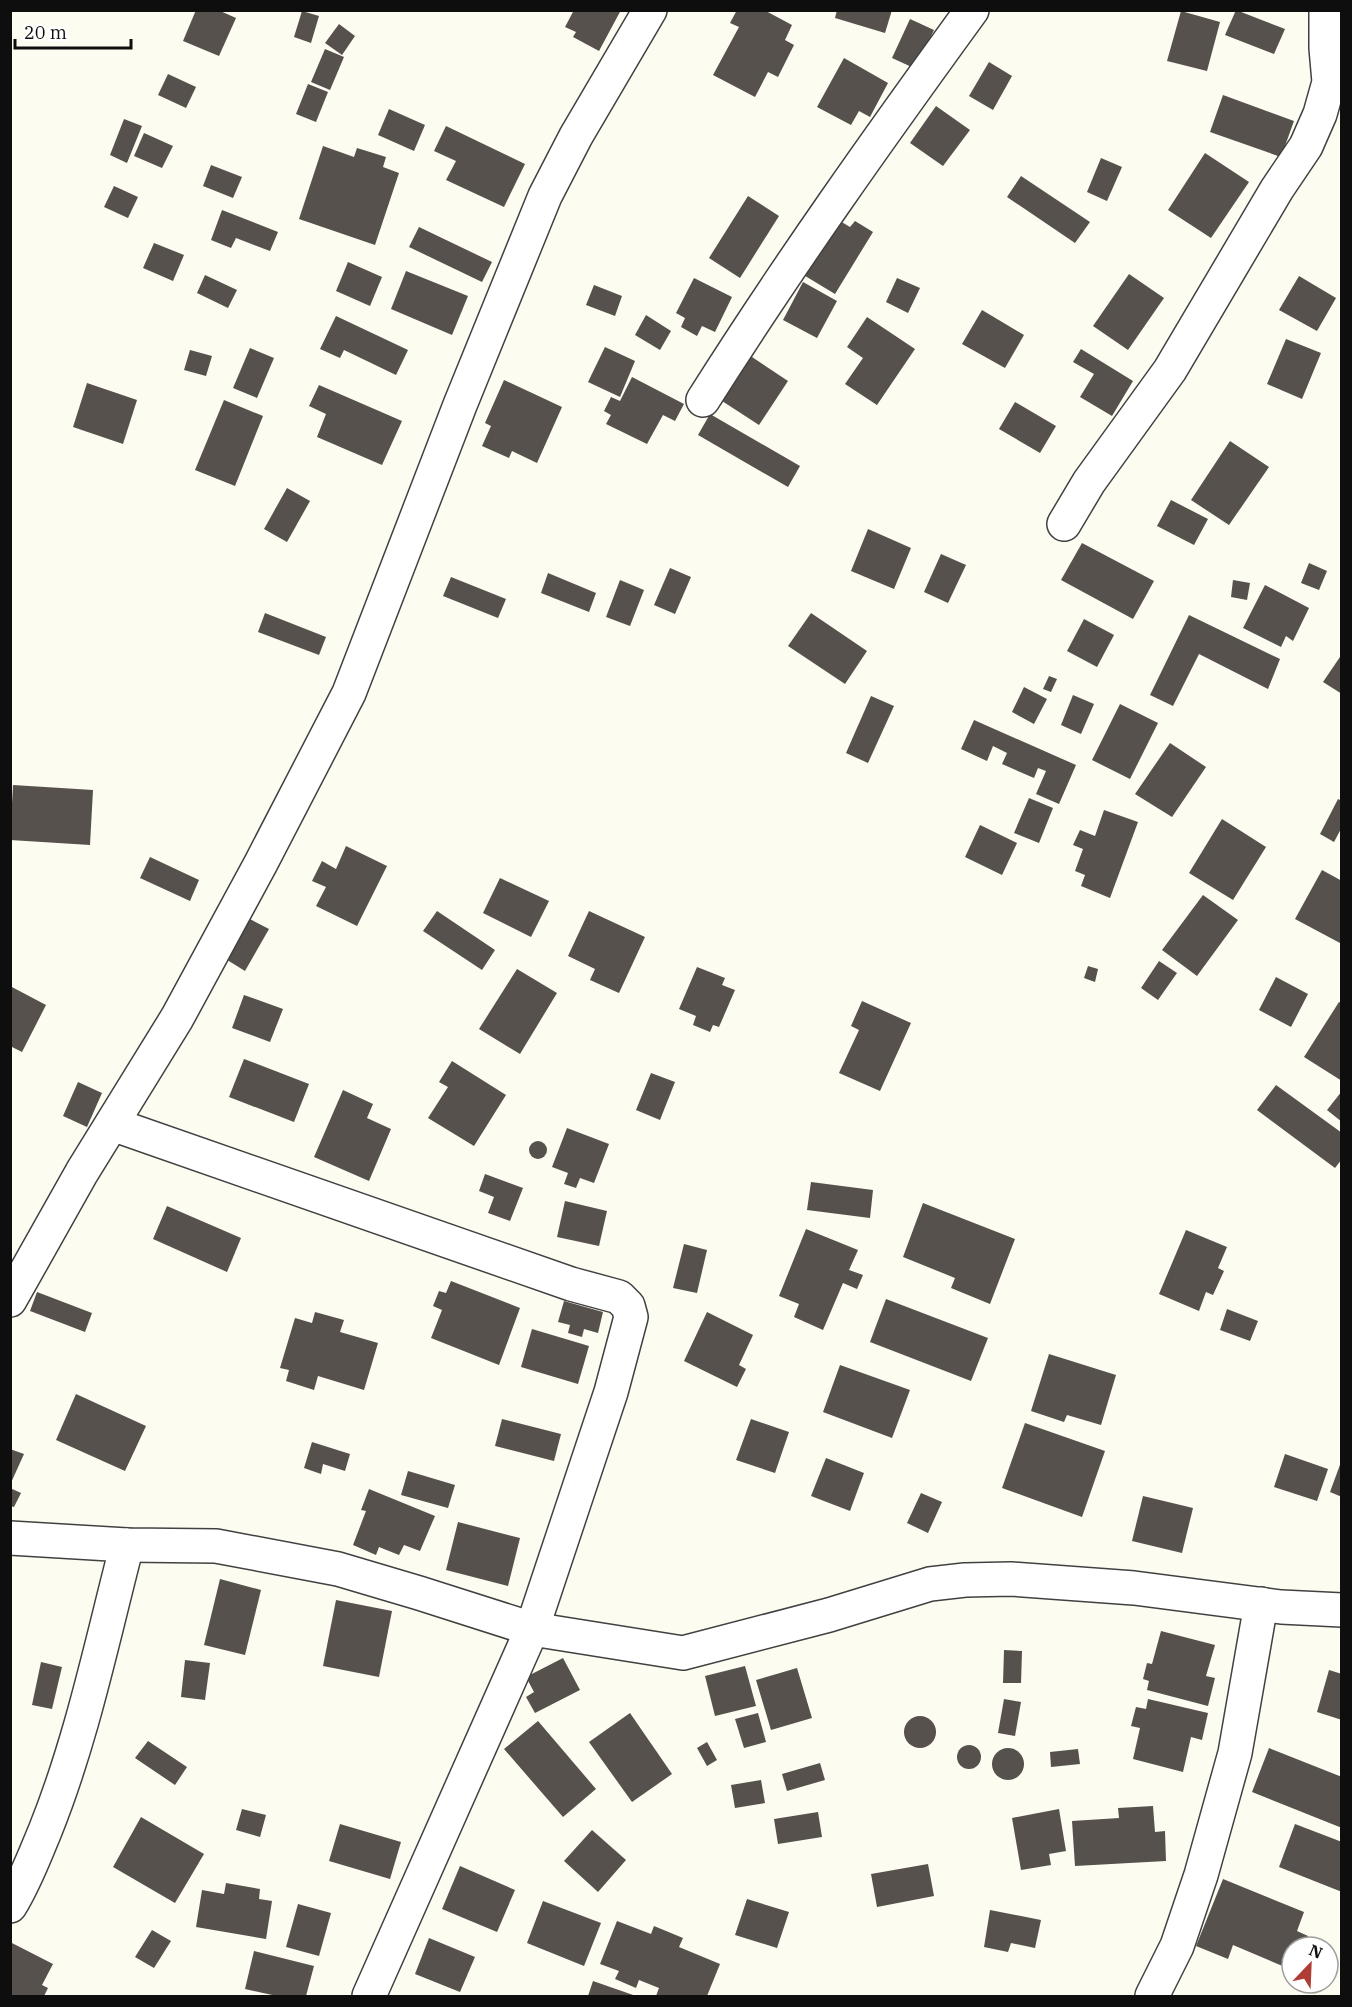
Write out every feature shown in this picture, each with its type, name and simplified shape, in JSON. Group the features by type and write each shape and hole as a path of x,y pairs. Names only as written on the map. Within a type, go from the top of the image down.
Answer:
{"street":[{"path":"10,1300 111,1124 177,1018 349,693 460,405 545,196 576,136 650,10"},
{"path":"703,400 766,302 972,10"},
{"path":"1064,524 1089,482 1170,370 1277,189 1306,146 1320,114 1329,82 1326,10"},
{"path":"111,1124 571,1284 619,1297 628,1306 631,1317 611,1392 532,1629 369,1996"},
{"path":"10,1538 127,1545 216,1546 338,1569 532,1629 683,1653 829,1615 930,1584 965,1580 1011,1579 1134,1588 1261,1604 1341,1610"},
{"path":"10,1906 23,1885 60,1792 127,1545"},
{"path":"1152,1996 1177,1947 1207,1853 1235,1753 1261,1604"}],"building":[{"path":"196,10 218,10 236,18 219,56 183,41"},
{"path":"574,10 621,10 599,51 573,37 576,32 565,27"},
{"path":"737,10 764,10 792,25 785,40 794,45 778,77 768,72 755,97 713,75 739,27 730,23"},
{"path":"837,10 892,10 885,33 835,18"},
{"path":"1236,10 1285,29 1274,54 1225,35"},
{"path":"302,11 319,16 311,43 294,37"},
{"path":"1181,11 1220,22 1207,71 1167,61"},
{"path":"910,19 934,30 916,69 892,58"},
{"path":"339,24 355,36 342,55 325,43"},
{"path":"325,49 344,57 330,90 311,82"},
{"path":"844,58 888,83 870,117 859,111 851,125 817,107"},
{"path":"989,62 1012,76 993,110 969,96"},
{"path":"168,74 196,87 186,108 158,95"},
{"path":"308,84 328,92 316,122 296,114"},
{"path":"1223,95 1294,121 1281,157 1210,132"},
{"path":"936,106 970,130 943,166 910,143"},
{"path":"389,109 425,125 414,151 378,135"},
{"path":"124,119 142,126 127,163 110,155"},
{"path":"446,126 525,164 504,207 446,180 456,161 434,151"},
{"path":"144,133 173,146 162,168 134,156"},
{"path":"323,146 354,157 357,148 386,157 383,167 399,173 375,245 299,219"},
{"path":"1205,153 1249,182 1211,238 1168,210"},
{"path":"1101,158 1122,167 1107,201 1087,192"},
{"path":"211,165 242,177 233,198 203,186"},
{"path":"1021,176 1090,222 1075,243 1007,197"},
{"path":"114,186 138,197 128,218 104,207"},
{"path":"748,196 779,216 740,278 709,258"},
{"path":"222,210 278,232 270,251 236,238 231,248 211,240"},
{"path":"830,215 850,227 855,221 873,232 835,294 787,265"},
{"path":"419,227 492,262 482,282 409,247"},
{"path":"154,243 184,255 173,281 143,268"},
{"path":"348,262 382,277 370,306 336,291"},
{"path":"406,271 468,296 452,335 391,309"},
{"path":"1129,274 1164,298 1128,350 1093,326"},
{"path":"205,275 237,290 228,308 197,293"},
{"path":"1299,276 1336,298 1317,331 1279,310"},
{"path":"694,278 732,297 715,332 702,326 697,336 681,327 685,318 676,313"},
{"path":"897,278 920,288 908,313 886,302"},
{"path":"803,282 837,301 817,338 783,320"},
{"path":"594,285 622,296 615,316 586,305"},
{"path":"982,310 1024,335 1005,368 962,344"},
{"path":"646,315 671,331 660,350 635,335"},
{"path":"336,316 408,350 396,375 344,350 340,358 320,349"},
{"path":"867,317 915,349 877,405 845,384 863,358 847,347"},
{"path":"1286,339 1321,353 1302,399 1267,384"},
{"path":"605,347 635,361 620,397 588,382"},
{"path":"250,348 274,358 257,398 233,388"},
{"path":"1081,349 1133,381 1112,416 1080,397 1094,374 1073,362"},
{"path":"190,350 212,356 206,376 184,370"},
{"path":"749,355 788,381 759,425 719,399"},
{"path":"632,377 684,404 675,421 663,415 647,444 606,424 611,415 604,411 611,397 620,401"},
{"path":"504,380 562,407 537,463 512,451 509,458 482,446 491,426 485,423"},
{"path":"87,383 137,400 123,444 73,427"},
{"path":"319,385 402,421 382,465 317,437 326,414 309,406"},
{"path":"224,400 263,416 235,486 195,470"},
{"path":"1015,402 1056,426 1040,453 999,429"},
{"path":"710,414 800,466 788,487 698,435"},
{"path":"1230,441 1269,467 1229,525 1191,500"},
{"path":"287,488 310,501 287,542 264,529"},
{"path":"1171,500 1208,519 1194,545 1157,526"},
{"path":"868,529 911,548 894,589 851,571"},
{"path":"1082,543 1154,581 1133,619 1061,580"},
{"path":"941,554 966,565 948,603 924,592"},
{"path":"1309,563 1327,571 1319,590 1301,583"},
{"path":"670,568 691,577 675,614 654,605"},
{"path":"548,573 596,593 589,612 541,593"},
{"path":"451,577 506,599 498,618 443,596"},
{"path":"620,580 644,590 630,626 606,617"},
{"path":"1233,580 1250,583 1247,600 1231,597"},
{"path":"1265,585 1309,608 1293,641 1286,636 1281,647 1243,628"},
{"path":"265,613 326,637 319,655 258,632"},
{"path":"811,613 867,651 845,684 788,646"},
{"path":"1189,615 1280,659 1268,689 1199,654 1173,706 1150,695"},
{"path":"1084,619 1114,635 1097,667 1067,651"},
{"path":"1342,654 1342,694 1323,682"},
{"path":"1049,676 1057,679 1051,692 1043,689"},
{"path":"1024,687 1047,699 1034,724 1012,712"},
{"path":"1073,695 1094,704 1081,734 1061,725"},
{"path":"871,696 894,706 868,763 846,753"},
{"path":"1120,704 1158,723 1130,779 1092,760"},
{"path":"974,720 1076,765 1059,804 1036,794 1046,771 1038,768 1034,778 1002,764 1007,753 993,746 987,761 961,749"},
{"path":"1170,743 1206,767 1172,817 1135,794"},
{"path":"13,785 93,790 90,845 10,840"},
{"path":"1029,798 1053,808 1039,843 1014,833"},
{"path":"1338,799 1342,801 1342,827 1334,842 1320,834"},
{"path":"1104,810 1138,822 1110,898 1081,886 1085,875 1075,871 1083,849 1073,845 1080,830 1095,836"},
{"path":"1222,819 1266,847 1233,900 1189,873"},
{"path":"980,825 1017,843 1002,875 965,857"},
{"path":"346,846 387,866 357,926 316,906 326,887 312,881 322,861 336,869"},
{"path":"150,857 199,880 190,901 140,878"},
{"path":"1322,870 1342,881 1342,940 1340,943 1295,919"},
{"path":"500,878 549,901 531,937 483,913"},
{"path":"1203,895 1238,920 1197,976 1162,950"},
{"path":"437,911 495,950 482,970 423,931"},
{"path":"589,911 645,937 619,993 590,980 595,969 568,956"},
{"path":"248,918 269,929 245,971 224,958"},
{"path":"1159,961 1177,973 1158,1000 1141,988"},
{"path":"1088,966 1098,969 1095,982 1084,978"},
{"path":"697,967 725,978 722,985 735,990 719,1027 713,1025 710,1032 693,1025 696,1016 679,1009"},
{"path":"517,969 557,993 520,1054 479,1029"},
{"path":"1276,977 1308,994 1291,1027 1259,1010"},
{"path":"10,986 46,1005 22,1052 10,1046"},
{"path":"244,995 283,1009 270,1042 232,1028"},
{"path":"862,1001 911,1023 880,1091 839,1073 859,1030 851,1026"},
{"path":"1339,1002 1342,1003 1342,1081 1304,1057"},
{"path":"244,1059 309,1084 294,1122 229,1097"},
{"path":"452,1061 506,1095 474,1146 428,1118 448,1087 439,1082"},
{"path":"651,1073 675,1082 660,1120 636,1110"},
{"path":"78,1082 102,1093 87,1127 63,1116"},
{"path":"1276,1085 1342,1133 1342,1159 1335,1168 1257,1110"},
{"path":"343,1090 373,1104 367,1118 391,1129 369,1181 314,1157"},
{"path":"1342,1091 1342,1122 1327,1110"},
{"path":"567,1128 609,1144 594,1183 580,1178 576,1188 564,1184 568,1173 552,1167"},
{"path":"534,1141 542,1141 547,1146 545,1157 534,1159 529,1154 529,1146"},
{"path":"485,1174 523,1188 510,1221 488,1213 494,1197 479,1191"},
{"path":"811,1182 873,1190 870,1218 807,1210"},
{"path":"565,1201 607,1211 599,1246 557,1237"},
{"path":"923,1203 1015,1239 990,1304 951,1288 955,1278 903,1257"},
{"path":"167,1206 241,1238 227,1272 153,1239"},
{"path":"806,1229 858,1250 849,1270 863,1275 857,1289 843,1283 823,1330 794,1317 799,1304 779,1296"},
{"path":"1186,1230 1227,1247 1218,1268 1224,1271 1213,1295 1206,1292 1199,1311 1159,1294"},
{"path":"684,1244 707,1250 697,1293 673,1288"},
{"path":"451,1281 520,1308 499,1365 431,1338 442,1310 433,1306 439,1291 446,1293"},
{"path":"37,1292 92,1313 85,1332 30,1311"},
{"path":"886,1299 988,1338 971,1381 870,1342"},
{"path":"564,1301 603,1312 598,1333 584,1329 582,1337 568,1333 570,1325 558,1322"},
{"path":"1227,1309 1258,1321 1250,1341 1220,1330"},
{"path":"315,1312 344,1320 340,1332 378,1343 364,1390 318,1376 314,1390 286,1381 289,1370 280,1368 295,1318 312,1323"},
{"path":"707,1312 753,1335 739,1365 746,1369 737,1387 684,1361"},
{"path":"532,1329 589,1346 578,1384 521,1367"},
{"path":"1049,1354 1116,1375 1101,1425 1067,1415 1064,1422 1031,1411"},
{"path":"840,1365 910,1390 892,1438 823,1412"},
{"path":"76,1394 146,1426 125,1471 56,1440"},
{"path":"502,1419 561,1434 554,1461 495,1446"},
{"path":"751,1419 789,1432 775,1473 736,1460"},
{"path":"1025,1423 1105,1451 1082,1517 1002,1488"},
{"path":"312,1442 350,1454 345,1471 323,1464 321,1474 304,1468"},
{"path":"10,1449 24,1454 10,1485"},
{"path":"1285,1454 1328,1469 1317,1501 1274,1487"},
{"path":"826,1458 864,1473 850,1511 811,1496"},
{"path":"1342,1462 1342,1497 1330,1492"},
{"path":"408,1471 455,1485 448,1508 401,1495"},
{"path":"10,1488 21,1493 14,1507 10,1506"},
{"path":"369,1489 435,1516 420,1551 404,1545 399,1555 379,1547 376,1555 353,1545 366,1511 361,1510"},
{"path":"921,1493 942,1502 928,1533 907,1523"},
{"path":"1143,1496 1193,1508 1182,1553 1132,1541"},
{"path":"458,1522 520,1538 508,1586 446,1570"},
{"path":"220,1579 261,1590 245,1655 204,1645"},
{"path":"336,1600 392,1611 379,1677 323,1666"},
{"path":"1161,1631 1215,1645 1206,1676 1215,1678 1208,1706 1147,1690 1149,1681 1143,1679 1147,1663 1152,1664"},
{"path":"1004,1650 1022,1651 1021,1683 1003,1683"},
{"path":"563,1658 580,1690 535,1713 526,1697 534,1692 526,1677"},
{"path":"185,1660 210,1663 205,1700 181,1697"},
{"path":"41,1662 62,1667 52,1709 32,1705"},
{"path":"745,1666 756,1706 715,1716 705,1676"},
{"path":"797,1668 812,1718 771,1730 756,1680"},
{"path":"1329,1670 1342,1674 1342,1720 1317,1712"},
{"path":"1004,1699 1021,1702 1015,1736 998,1733"},
{"path":"1148,1699 1208,1713 1202,1740 1191,1737 1183,1772 1133,1759 1140,1728 1131,1726 1136,1707 1146,1709"},
{"path":"630,1713 672,1774 632,1802 589,1742"},
{"path":"758,1713 766,1742 744,1748 735,1719"},
{"path":"920,1716 932,1720 936,1732 932,1744 920,1748 908,1744 904,1732 908,1720"},
{"path":"538,1721 596,1789 563,1817 504,1749"},
{"path":"148,1741 187,1767 175,1785 135,1758"},
{"path":"707,1742 717,1760 707,1766 697,1748"},
{"path":"969,1745 978,1748 981,1757 978,1766 969,1769 960,1766 957,1757 960,1748"},
{"path":"1008,1748 1019,1753 1024,1764 1019,1775 1008,1780 997,1775 992,1764 997,1753"},
{"path":"1269,1748 1342,1777 1342,1828 1252,1792"},
{"path":"1078,1749 1080,1764 1051,1767 1050,1752"},
{"path":"820,1763 825,1780 787,1791 782,1774"},
{"path":"761,1780 765,1803 735,1808 731,1785"},
{"path":"1153,1806 1155,1832 1165,1831 1166,1861 1075,1866 1072,1821 1119,1818 1118,1808"},
{"path":"242,1809 266,1815 260,1837 236,1830"},
{"path":"1059,1809 1066,1851 1049,1854 1051,1865 1021,1870 1012,1818"},
{"path":"818,1812 822,1837 778,1844 774,1819"},
{"path":"141,1817 204,1854 175,1903 113,1867"},
{"path":"340,1824 401,1842 390,1879 329,1861"},
{"path":"1295,1824 1342,1842 1342,1892 1279,1867"},
{"path":"592,1830 626,1860 598,1892 564,1861"},
{"path":"928,1864 934,1896 877,1907 871,1874"},
{"path":"460,1866 515,1890 497,1932 442,1909"},
{"path":"1223,1879 1304,1912 1297,1931 1306,1935 1280,1935 1280,1965 1233,1945 1228,1959 1196,1946"},
{"path":"226,1883 260,1889 259,1899 272,1901 266,1939 196,1927 202,1890 224,1894"},
{"path":"747,1899 789,1912 777,1948 735,1935"},
{"path":"543,1901 601,1923 584,1966 527,1943"},
{"path":"298,1904 331,1913 319,1956 286,1947"},
{"path":"990,1910 1041,1920 1035,1948 1011,1943 1008,1952 984,1947"},
{"path":"617,1921 651,1934 654,1926 683,1938 679,1947 720,1964 707,1996 656,1996 659,1988 639,1980 636,1988 615,1979 619,1971 600,1964"},
{"path":"152,1930 171,1941 154,1968 135,1957"},
{"path":"429,1938 475,1957 460,1992 415,1974"},
{"path":"10,1942 53,1964 42,1985 48,1988 44,1996 10,1996"},
{"path":"254,1951 314,1966 306,1996 277,1996 245,1989"},
{"path":"593,1981 636,1996 588,1996"}]}
